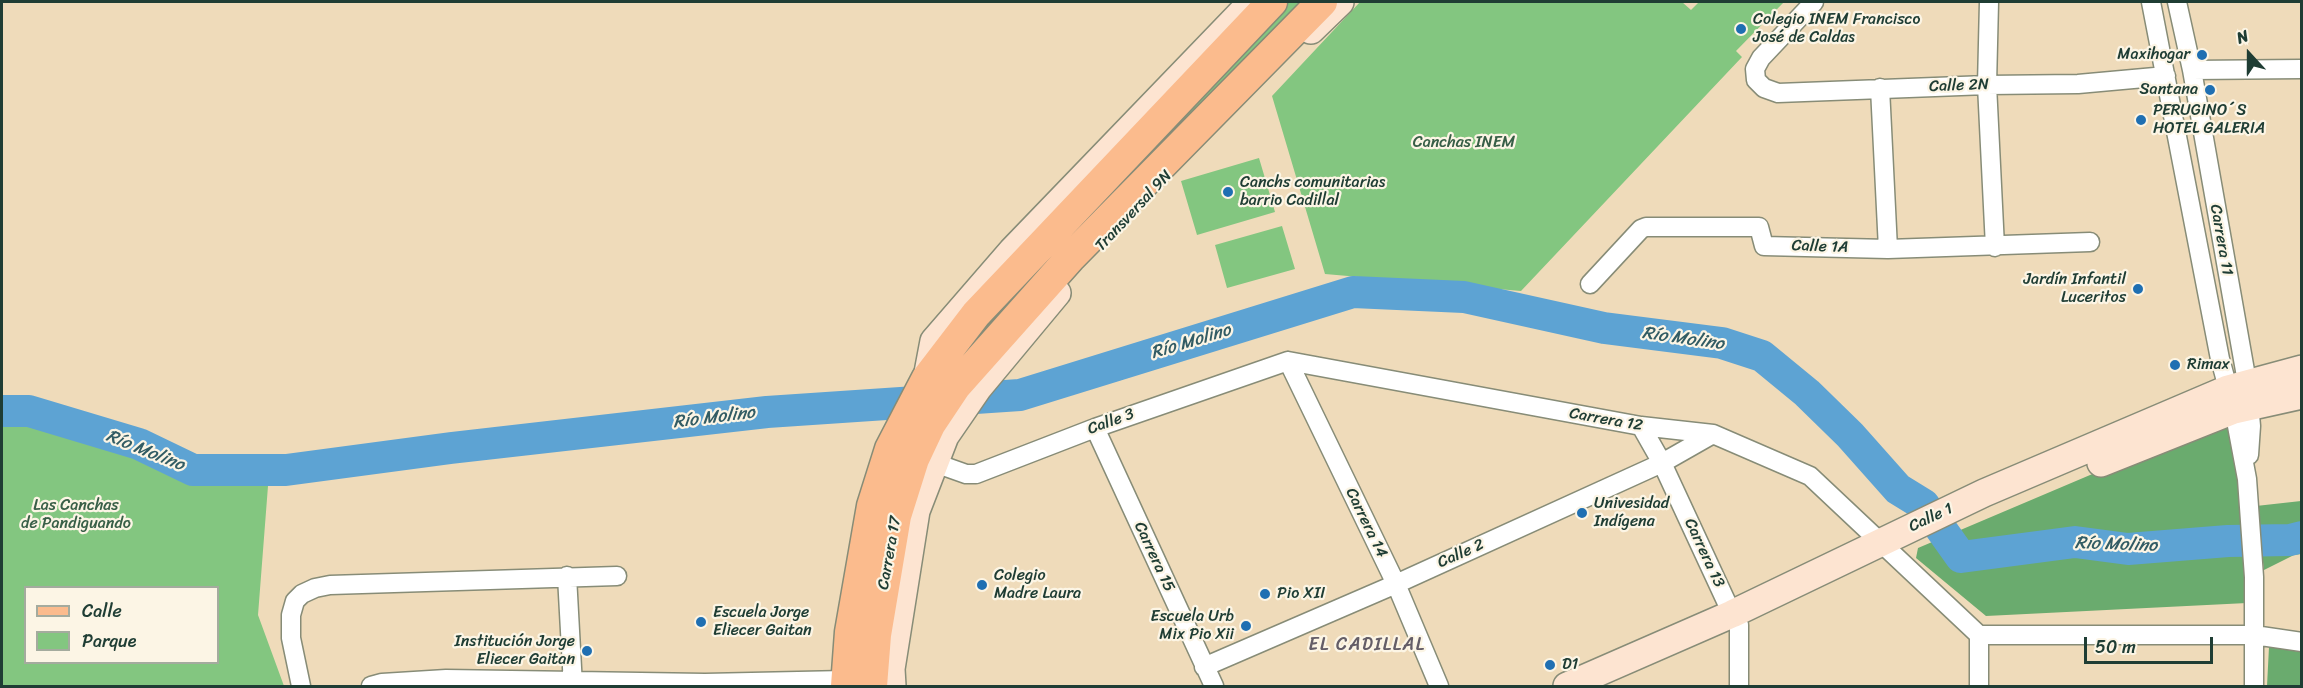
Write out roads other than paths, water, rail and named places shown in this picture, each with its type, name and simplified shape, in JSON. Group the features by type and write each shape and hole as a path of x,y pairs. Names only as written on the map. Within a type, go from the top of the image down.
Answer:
{"main road":[{"path":"926,429 927,378 934,341 1012,251 1252,2"},
{"path":"927,378 983,306 1272,2"},
{"name":"Transversal 9N","path":"967,387 1070,258 1322,2"},
{"name":"Transversal 9N","path":"926,429 1162,181 1340,2"},
{"path":"1133,195 1162,181"},
{"name":"Calle 1","path":"1567,687 1598,682 1968,509 2240,397 2301,369"},
{"name":"Calle 1","path":"2240,397 2301,395"},
{"name":"Carrera 17","path":"851,685 850,632 872,506 890,449 926,429 935,463 916,511 891,669 892,687"}],"street":[{"name":"Calle 2N","path":"1814,2 1761,58 1755,69 1756,80 1764,88 1779,93 1880,88 2078,84 2166,76"},
{"path":"1989,2 1987,85 1995,247"},
{"path":"2151,2 2220,359 2240,397"},
{"name":"Carrera 11","path":"2177,2 2192,70 2240,397 2254,577 2254,687"},
{"path":"2192,70 2301,69"},
{"path":"1880,88 1888,249"},
{"name":"Calle 1A","path":"1590,284 1641,229 1646,227 1759,227 1761,242 1764,246 1888,249 2090,243"},
{"name":"Carrera 12","path":"1288,361 1641,426 1713,434 1810,476 1895,542"},
{"name":"Calle 3","path":"935,463 966,474 976,474 1095,428 1288,361"},
{"name":"Carrera 14","path":"1288,361 1396,584 1439,687"},
{"name":"Carrera 13","path":"1641,426 1662,463 1735,619 1739,687"},
{"name":"Carrera 15","path":"1095,428 1214,687"},
{"name":"Calle 2","path":"1204,667 1396,584 1662,463 1713,434"},
{"path":"1895,542 1979,634 1979,687"},
{"path":"567,576 573,683"},
{"path":"301,687 291,638 291,615 295,601 302,594 315,588 330,585 617,576"},
{"path":"1979,634 2254,635 2301,642"},
{"path":"371,687 382,683 851,685"}],"waterway":[{"name":"Río Molino","path":"2,411 29,411 139,444 193,470 286,470 451,448 767,412 1020,395 1353,292 1464,297 1604,328 1722,343 1762,356 1807,393 1850,435 1898,489 1924,505 1961,557 2075,542 2128,549 2228,541 2290,540 2302,537"}],"place":[{"name":"Colegio INEM Francisco José de Caldas","path":"1741,29"},
{"name":"Maxihogar","path":"2202,55"},
{"name":"Santana","path":"2210,90"},
{"name":"PERUGINO´S HOTEL GALERIA","path":"2141,120"},
{"name":"Canchs comunitarias barrio Cadillal","path":"1228,192"},
{"name":"Jardín Infantil Luceritos","path":"2138,289"},
{"name":"Rimax","path":"2175,365"},
{"name":"Univesidad Indígena","path":"1582,513"},
{"name":"Colegio Madre Laura","path":"982,585"},
{"name":"Pio XII","path":"1265,594"},
{"name":"Escuela Jorge Eliecer Gaitan","path":"701,622"},
{"name":"Escuela Urb Mix Pio Xii","path":"1246,626"},
{"name":"Institución Jorge Eliecer Gaitan","path":"587,651"},
{"name":"D1","path":"1550,665"}],"district":[{"name":"EL CADILLAL","path":"1367,645"}],"park label":[{"name":"Canchas INEM","path":"1464,143"},
{"name":"Las Canchas de Pandiguando","path":"76,515"}]}
